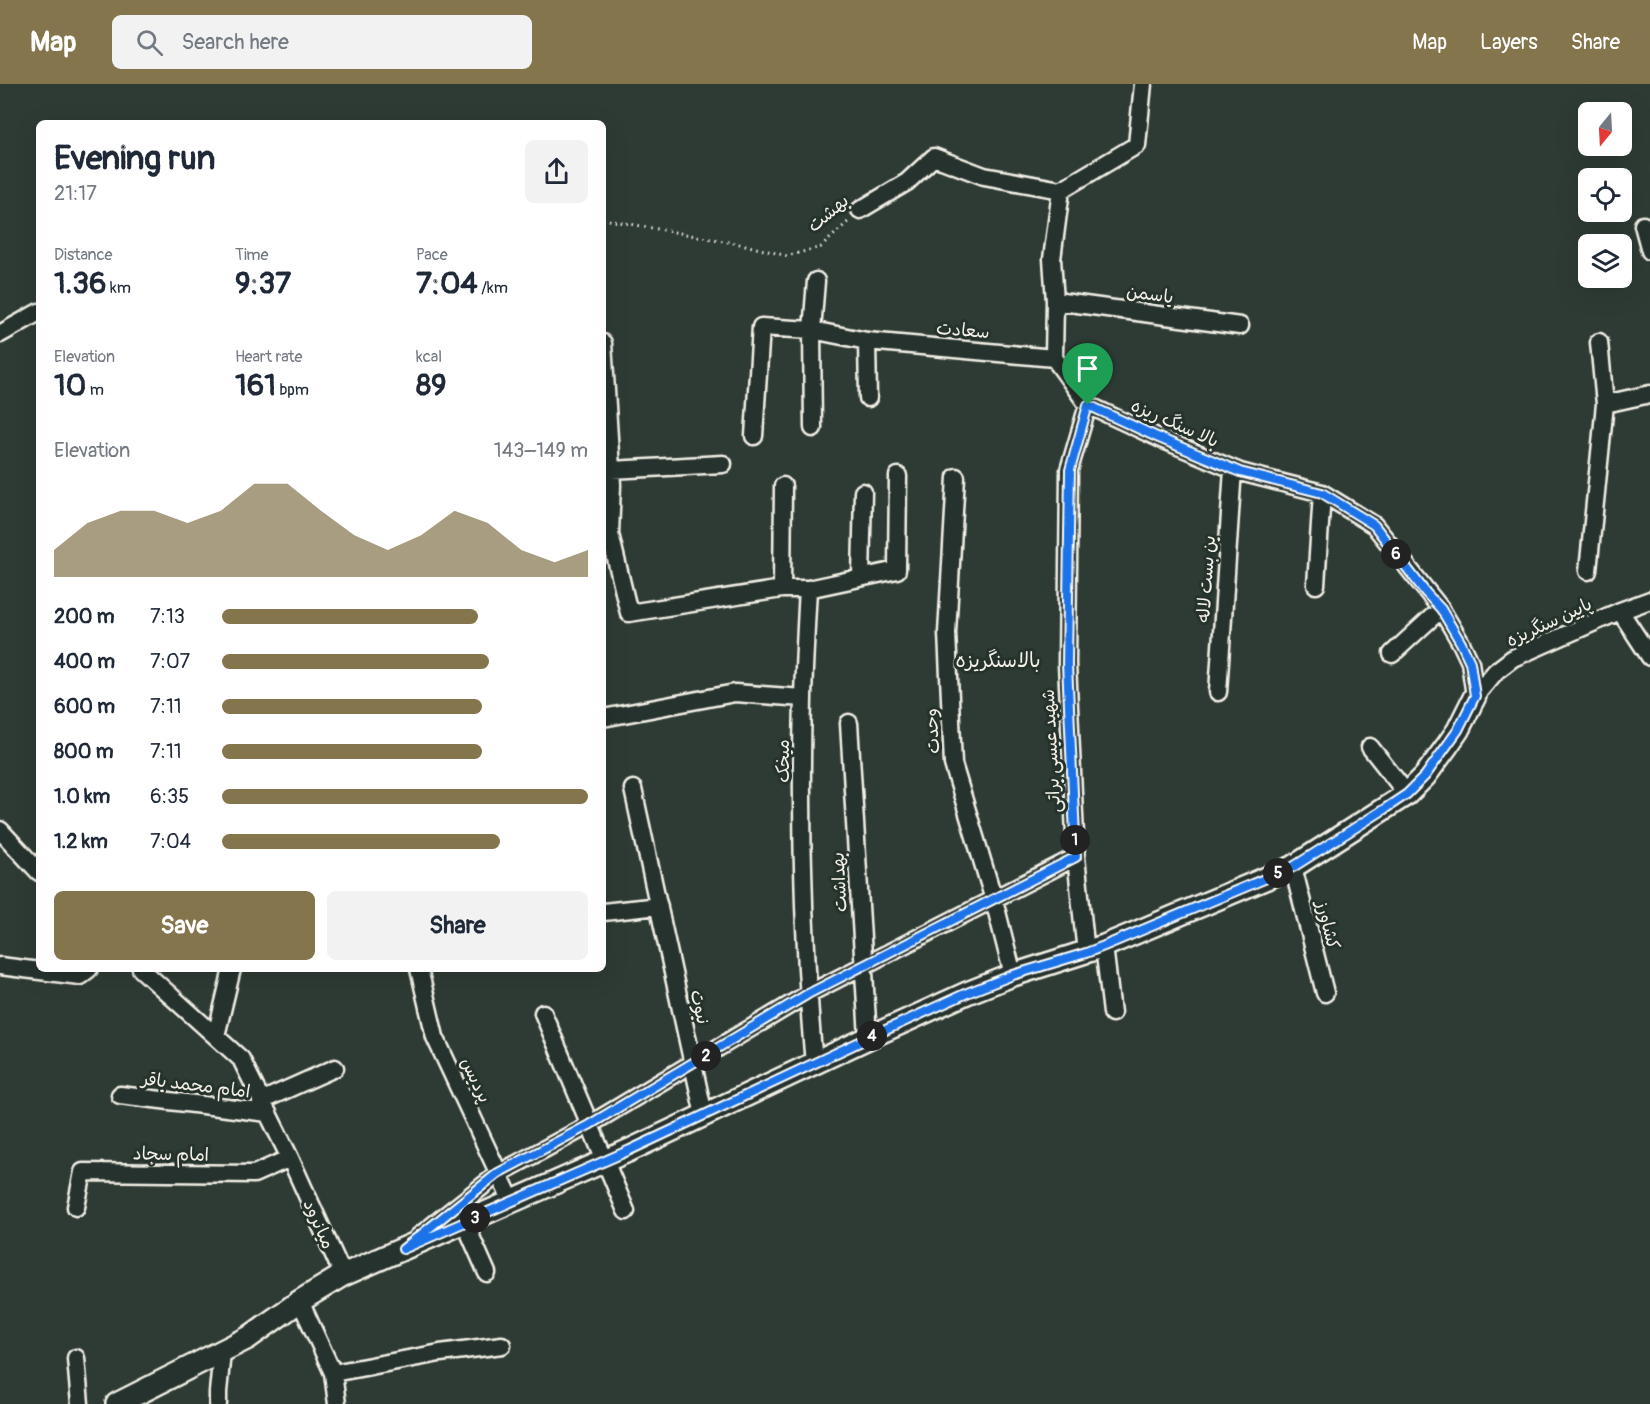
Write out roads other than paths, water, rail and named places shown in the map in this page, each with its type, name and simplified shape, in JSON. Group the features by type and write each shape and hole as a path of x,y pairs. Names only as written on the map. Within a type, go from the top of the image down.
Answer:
{"street":[{"path":"1054,358 1055,302 1052,259 1061,190 1137,145 1143,84"},
{"name":"بهشت","path":"860,210 907,182 934,157 984,176 1061,190"},
{"path":"1642,225 1650,251"},
{"path":"813,428 812,330 816,281"},
{"name":"یاسمن","path":"1055,302 1240,326"},
{"path":"0,334 36,314"},
{"name":"سعادت","path":"754,436 761,327 812,330 867,341 1054,358"},
{"path":"867,341 868,398"},
{"path":"1588,571 1605,404 1599,342"},
{"name":"بالا سنگ ریزه","path":"1054,358 1088,405 1233,469 1322,493 1374,525 1441,609 1470,662 1475,696"},
{"path":"606,391 612,485 610,534 629,613 782,590 808,589 897,570 898,476"},
{"path":"1605,404 1650,394"},
{"name":"شهید عیسی براتی","path":"1088,405 1070,470 1067,664 1076,857 1095,950 1112,1012"},
{"path":"611,470 723,464"},
{"name":"بن بست لاله","path":"1218,692 1233,469"},
{"name":"وحدت","path":"956,477 946,633 953,764 994,900 1013,975"},
{"path":"782,590 783,486"},
{"path":"861,577 863,492"},
{"path":"1316,585 1322,493"},
{"name":"میخک","path":"808,589 803,698 802,850 808,994 814,1064"},
{"name":"پایین سنگریزه","path":"1475,696 1496,671 1513,658 1650,600"},
{"path":"1392,654 1441,609"},
{"path":"1620,611 1650,657"},
{"path":"606,717 735,693 803,698"},
{"path":"117,1404 248,1338 343,1275 604,1161 967,993 1013,975 1095,950 1293,867 1407,794 1425,776 1448,746 1475,696"},
{"name":"بهداشت","path":"849,723 868,1038"},
{"path":"1370,747 1407,794"},
{"name":"نبوت","path":"633,789 704,1115"},
{"path":"0,830 36,869"},
{"path":"403,1249 498,1173 589,1125 808,994 1076,857"},
{"name":"کشاورز","path":"1293,867 1325,993"},
{"path":"606,912 659,906"},
{"path":"0,966 36,970"},
{"path":"48,972 80,976 85,972"},
{"name":"میانرود","path":"144,972 241,1059 290,1158 343,1275"},
{"path":"216,1036 231,972"},
{"name":"پردیس","path":"420,972 435,1037 512,1202"},
{"path":"543,1013 626,1210"},
{"path":"264,1107 335,1068"},
{"name":"امام محمد باقر","path":"120,1095 264,1107"},
{"name":"امام سجاد","path":"76,1207 83,1172 254,1174 290,1158"},
{"path":"465,1222 487,1273"},
{"path":"300,1302 333,1373 337,1404"},
{"path":"333,1373 440,1353 502,1346"},
{"path":"218,1404 222,1352"},
{"path":"76,1358 80,1404"}],"district":[{"name":"بالاسنگریزه","path":"998,660"}]}
